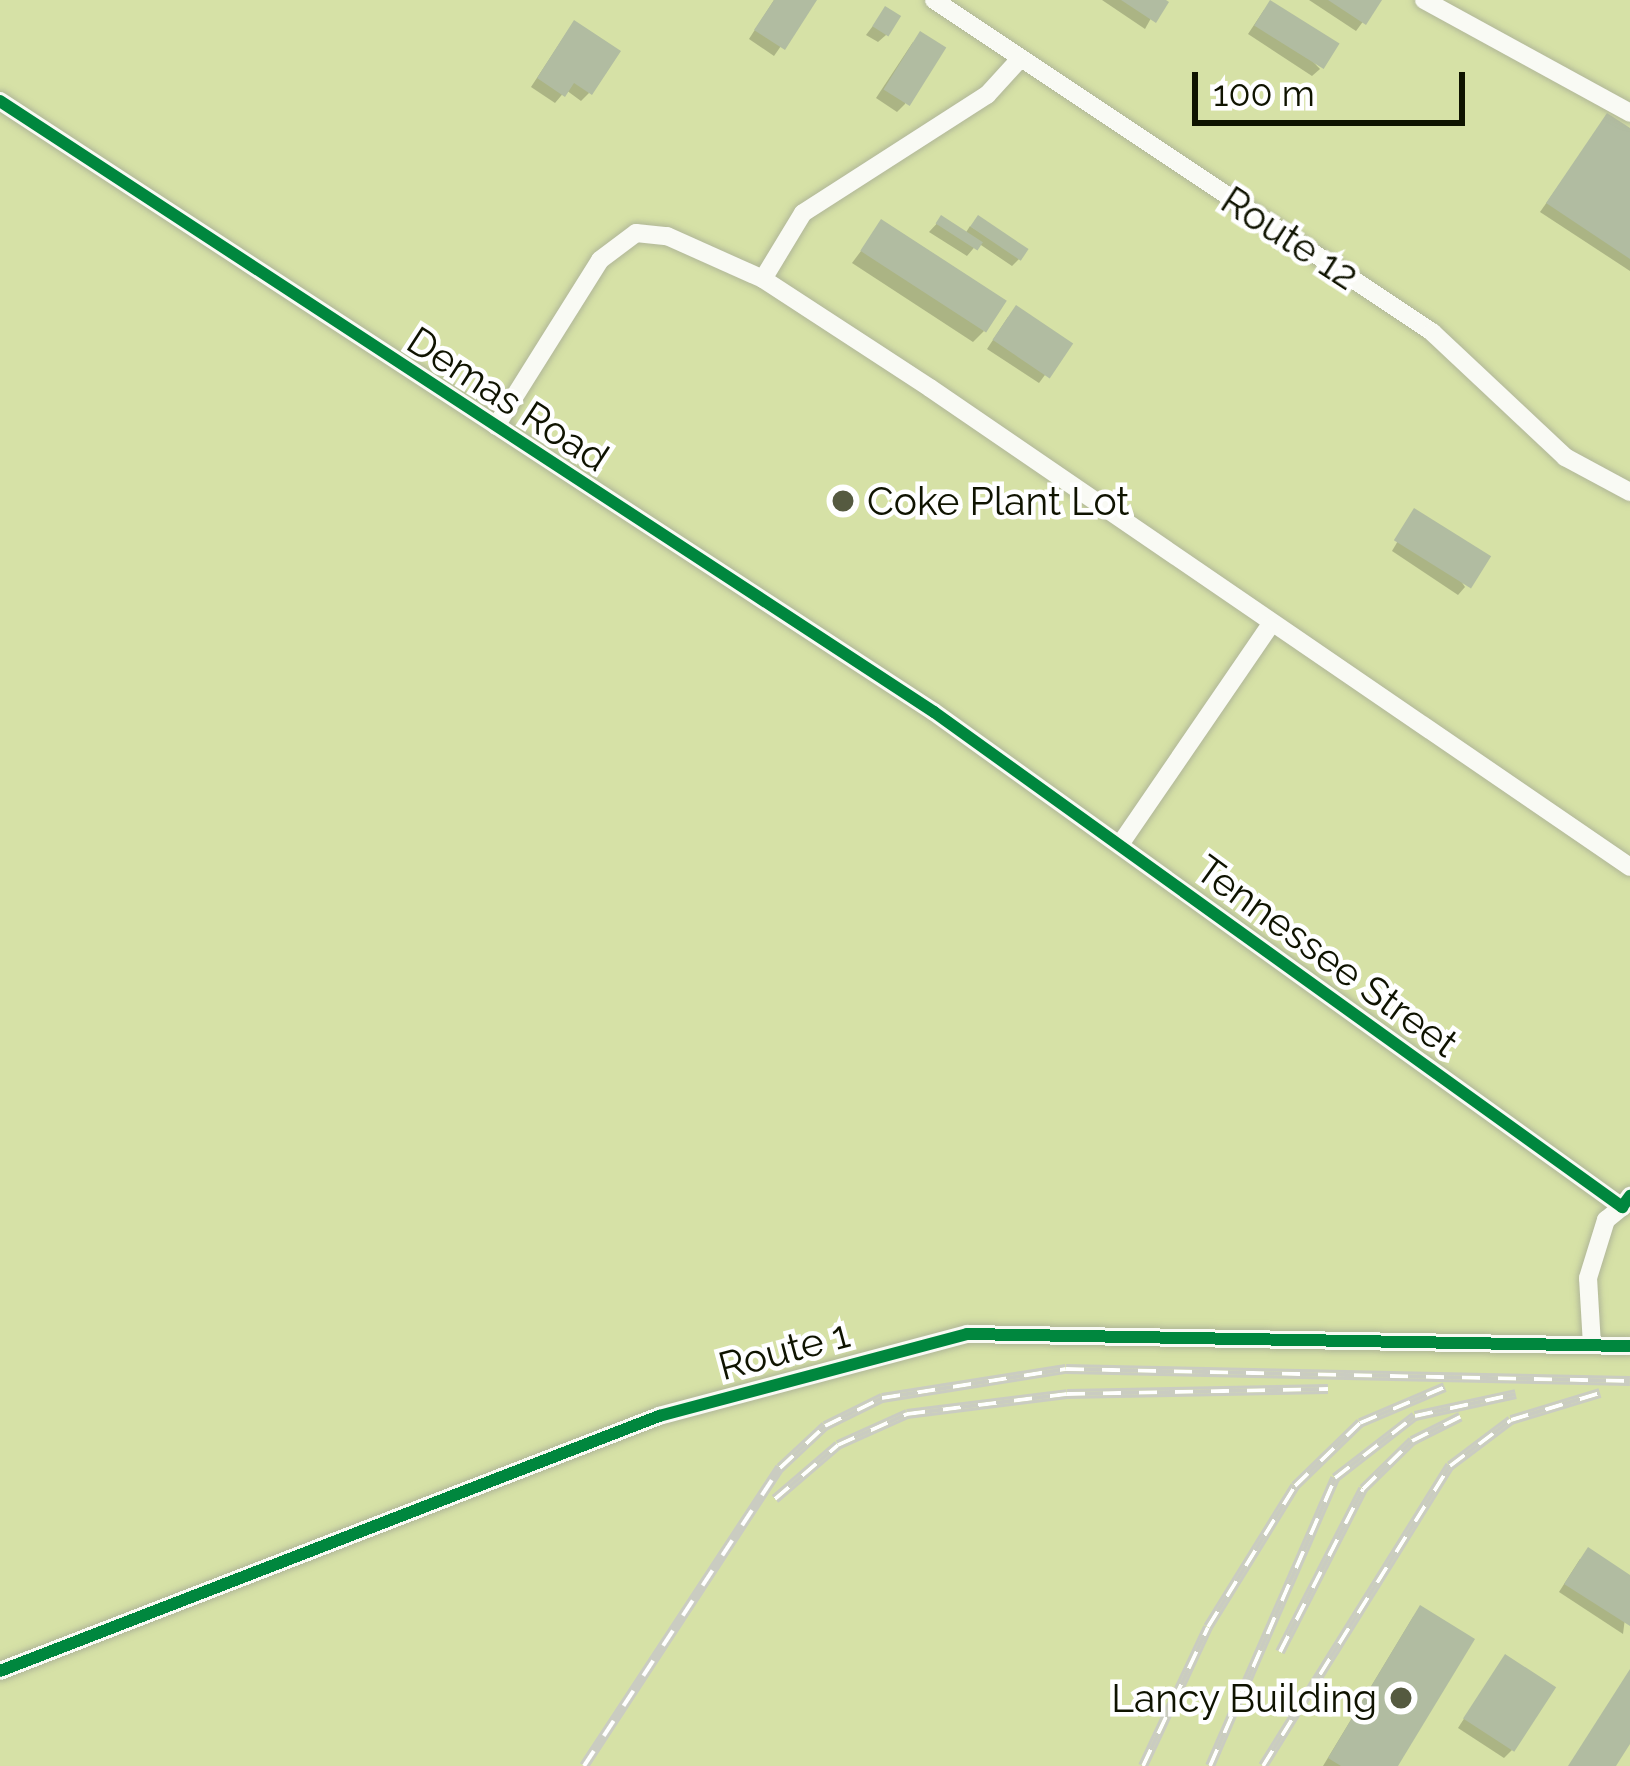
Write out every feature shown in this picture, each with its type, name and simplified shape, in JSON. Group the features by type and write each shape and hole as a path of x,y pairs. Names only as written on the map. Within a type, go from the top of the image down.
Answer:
{"street":[{"name":"Route 12","path":"934,0 1432,332 1565,458 1630,492"},
{"path":"1424,0 1630,113"},
{"path":"763,279 803,213 987,95 1019,60"},
{"name":"Demas Road","path":"0,101 984,747"},
{"path":"496,427 618,243 667,236 763,279 1269,627 1630,867"},
{"path":"1120,843 1269,627"},
{"name":"Tennessee Street","path":"984,747 1626,1202"},
{"path":"1592,1345 1588,1278 1606,1220 1626,1202"},
{"name":"Route 1","path":"0,1670 659,1416 967,1334 1630,1346"}],"shaded area":[{"path":"0,0 1630,0 1630,1766 0,1766"}],"building":[{"path":"774,0 817,0 785,50 754,30"},
{"path":"1121,0 1166,0 1169,2 1156,23"},
{"path":"1270,0 1340,43 1324,69 1254,25"},
{"path":"1328,0 1382,0 1366,25"},
{"path":"885,6 901,16 888,36 872,26"},
{"path":"574,20 621,51 592,95 574,83 565,97 537,78"},
{"path":"920,31 946,47 910,106 883,90"},
{"path":"1607,113 1630,128 1630,259 1546,203"},
{"path":"941,215 983,242 977,251 936,223"},
{"path":"978,215 1029,249 1021,261 970,227"},
{"path":"881,219 1007,301 986,333 860,251"},
{"path":"1016,305 1073,344 1050,378 993,340"},
{"path":"1414,508 1491,556 1471,588 1394,540"},
{"path":"1588,1547 1630,1575 1630,1626 1564,1584"},
{"name":"Lancy Building","path":"1420,1605 1475,1639 1398,1766 1341,1766 1328,1758"},
{"path":"1505,1654 1556,1687 1514,1752 1463,1719"},
{"path":"1630,1669 1630,1744 1616,1766 1568,1766"}],"railway":[{"path":"584,1766 780,1468 825,1426 882,1398 1066,1369 1630,1381"},
{"path":"1143,1766 1208,1627 1295,1486 1360,1423 1445,1387"},
{"path":"775,1499 838,1445 907,1414 1067,1394 1328,1389"},
{"path":"1263,1766 1450,1466 1511,1420 1600,1393"},
{"path":"1210,1766 1335,1478 1415,1416 1516,1394"},
{"path":"1280,1652 1363,1489 1412,1441 1460,1417"}],"cycle path":[{"path":"0,101 934,712 1622,1207 1630,1196"},
{"path":"0,1671 659,1416 967,1334 1630,1346"}],"place":[{"name":"Coke Plant Lot","path":"843,501"},
{"name":"Lancy Building","path":"1401,1698"}]}
